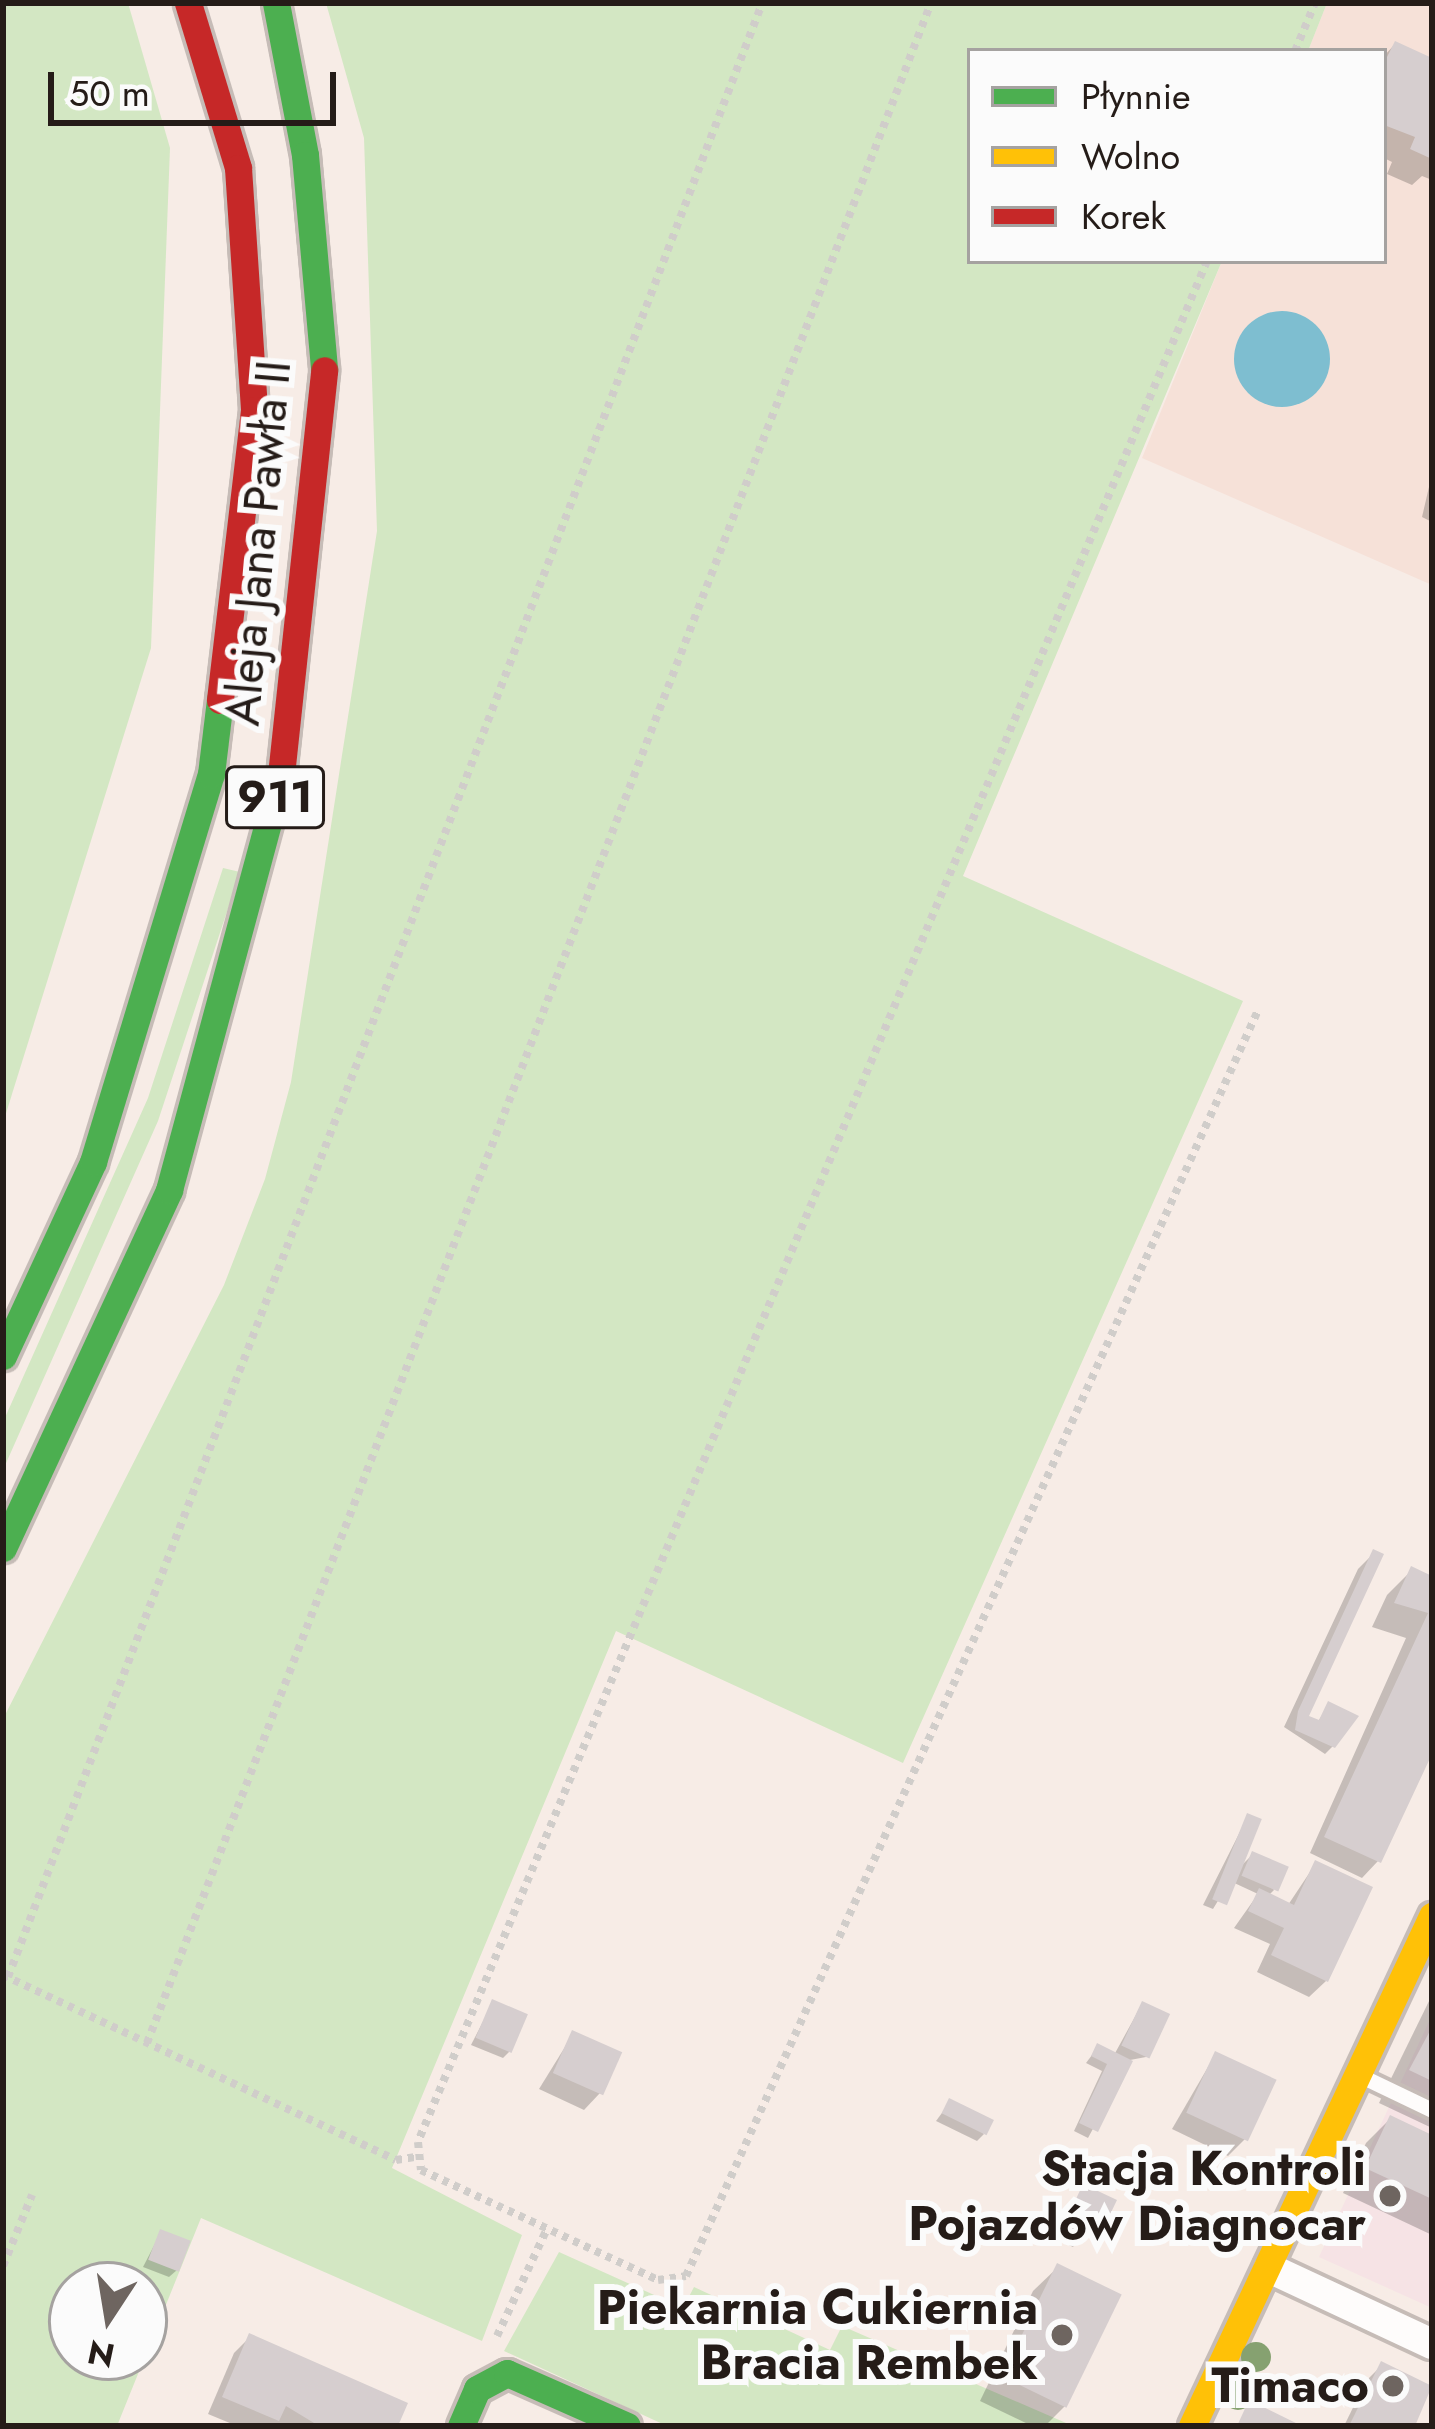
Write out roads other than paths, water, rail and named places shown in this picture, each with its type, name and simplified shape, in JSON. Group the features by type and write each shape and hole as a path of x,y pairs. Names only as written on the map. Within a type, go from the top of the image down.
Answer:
{"main road":[{"name":"Aleja Jana Pawła II","path":"3,1356 93,1162 211,774 254,410 238,168 188,3"},
{"name":"Aleja Jana Pawła II","path":"3,1548 169,1190 280,780 327,398 305,155 276,3"},
{"path":"1192,2426 1432,1916"},
{"path":"461,2426 477,2389 508,2373 627,2426"}],"street":[{"path":"1269,2268 1432,2344"}],"lane":[{"path":"1357,2074 1432,2110"}],"water":[{"path":"1282,311 1316,325 1330,359 1316,393 1282,407 1248,393 1234,359 1248,325"}],"place":[{"name":"Stacja Kontroli Pojazdów Diagnocar","path":"1390,2196"},
{"name":"Piekarnia Cukiernia Bracia Rembek","path":"1062,2335"},
{"name":"Timaco","path":"1393,2386"}]}
